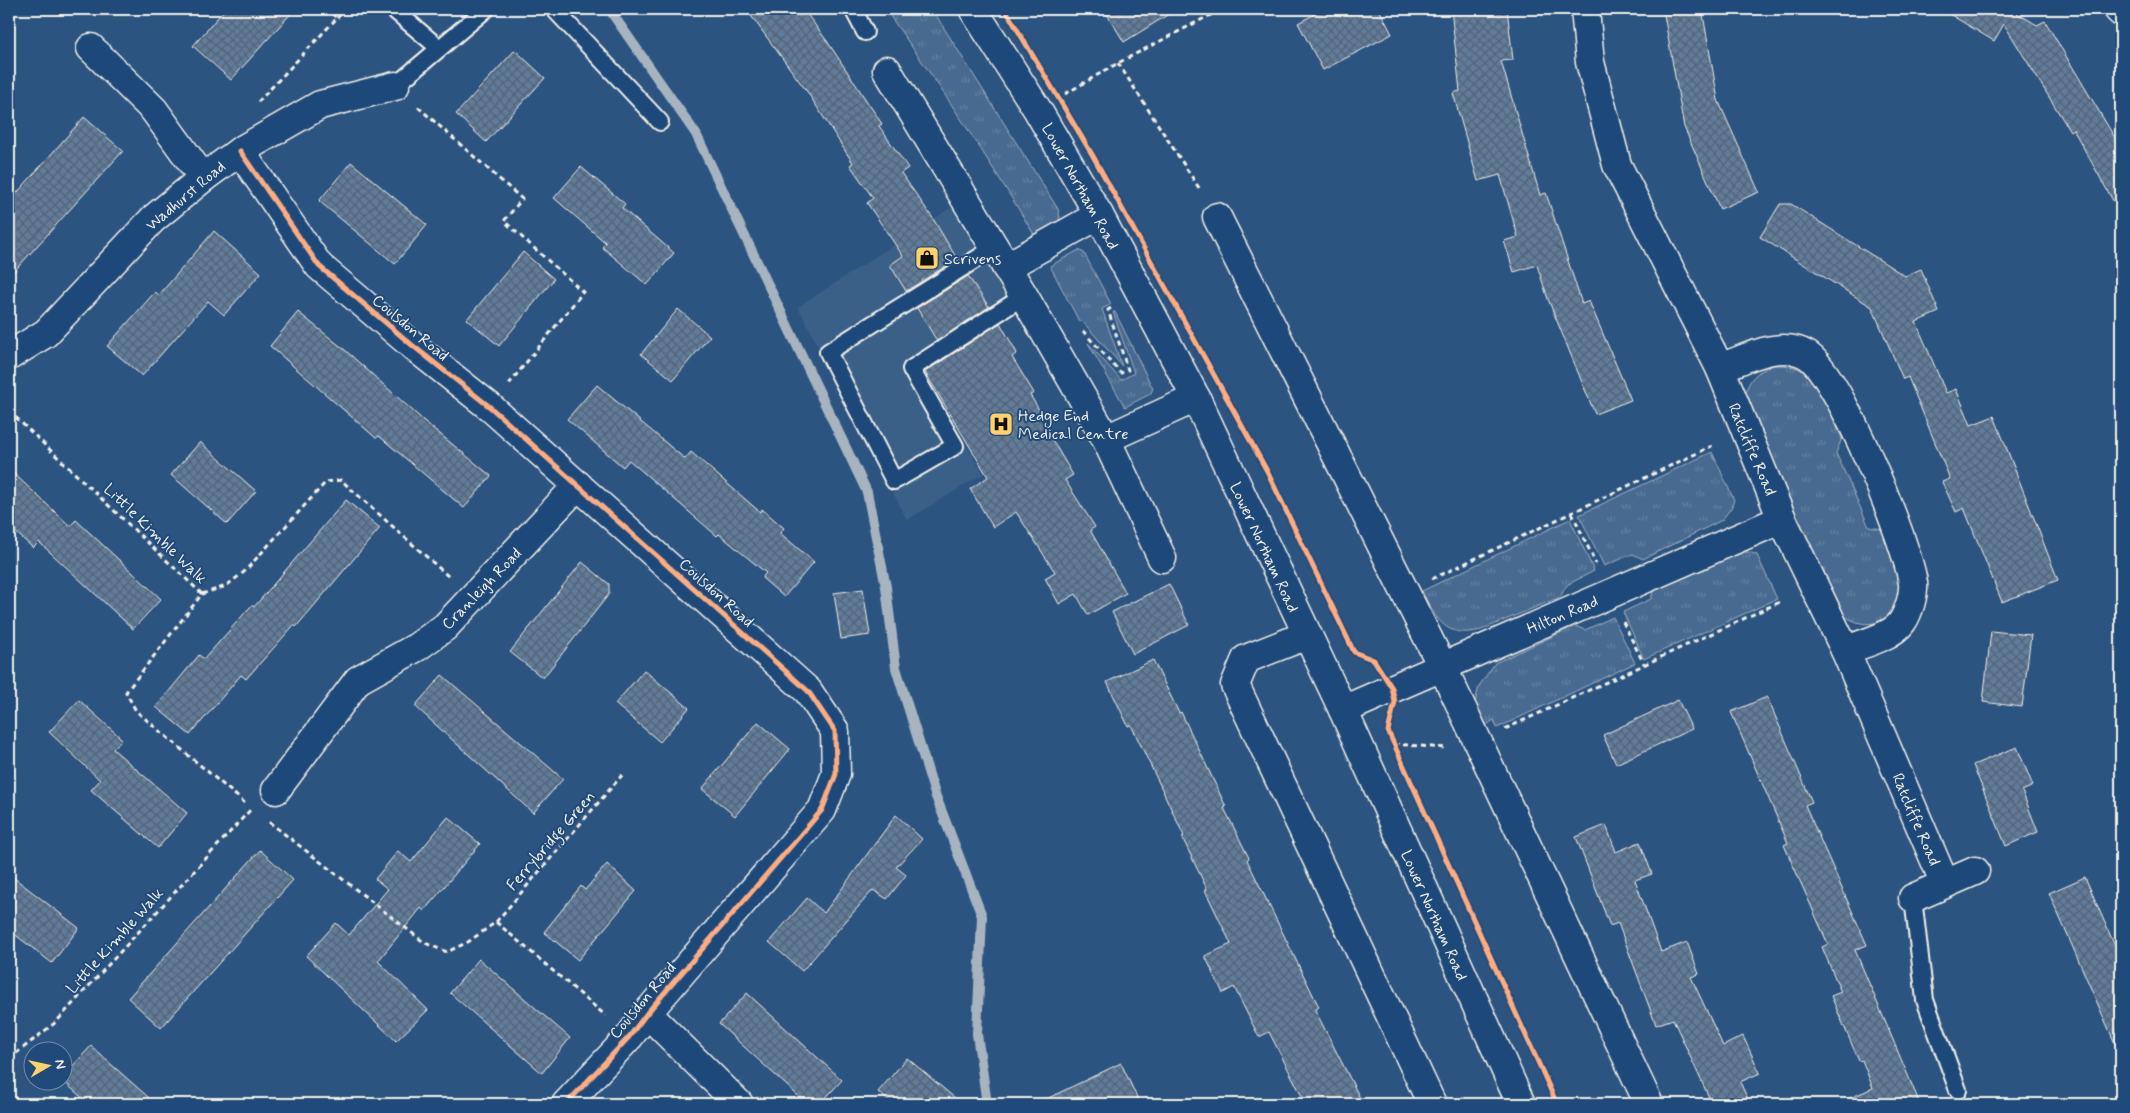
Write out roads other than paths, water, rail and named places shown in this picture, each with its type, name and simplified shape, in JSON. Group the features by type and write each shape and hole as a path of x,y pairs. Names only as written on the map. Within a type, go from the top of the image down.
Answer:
{"street":[{"name":"Lower Northam Road","path":"973,9 1038,109 1099,215 1196,398 1342,710 1521,1104"},
{"name":"Ratcliffe Road","path":"1585,9 1590,62 1617,165 1720,368 1782,519 1845,650 1945,884"},
{"path":"2118,9 2121,12"},
{"path":"91,48 154,110 203,178"},
{"path":"887,70 1024,296 1106,440 1162,558"},
{"name":"Wadhurst Road","path":"9,356 46,333 153,219 203,178 240,151 320,105 395,86"},
{"name":"Coulsdon Road","path":"240,151 319,266 490,408 808,691 835,731 836,774 822,810 647,1013 629,1037 566,1104"},
{"path":"1000,258 1099,215"},
{"path":"1217,217 1442,666 1649,1104"},
{"path":"1720,368 1772,350 1792,349 1807,355 1823,370 1846,409 1904,546 1913,585 1911,600 1902,623 1886,635 1845,650"},
{"path":"1106,440 1196,398"},
{"name":"Cranleigh Road","path":"282,784 358,680 416,647 445,627 473,600 578,485"},
{"name":"Hilton Road","path":"1342,710 1782,519"},
{"path":"1307,636 1246,659 1235,685 1432,1104"},
{"name":"Ratcliffe Road","path":"1913,898 1975,871"},
{"path":"647,1013 739,1104"}],"lane":[{"path":"393,9 439,48"},
{"path":"395,86 486,9"},
{"path":"554,9 660,122"},
{"path":"853,9 865,32"},
{"path":"1000,258 828,352 894,481 955,446 911,369 1024,296"},
{"path":"1913,898 1925,1000 1958,1090"}],"waterway":[{"path":"609,9 696,134 867,492 886,587 896,668 935,794 982,916 977,1034 987,1104"}],"place":[{"name":"Scrivens","path":"927,258"},
{"name":"Hedge End Medical Centre","path":"1001,424"}]}
